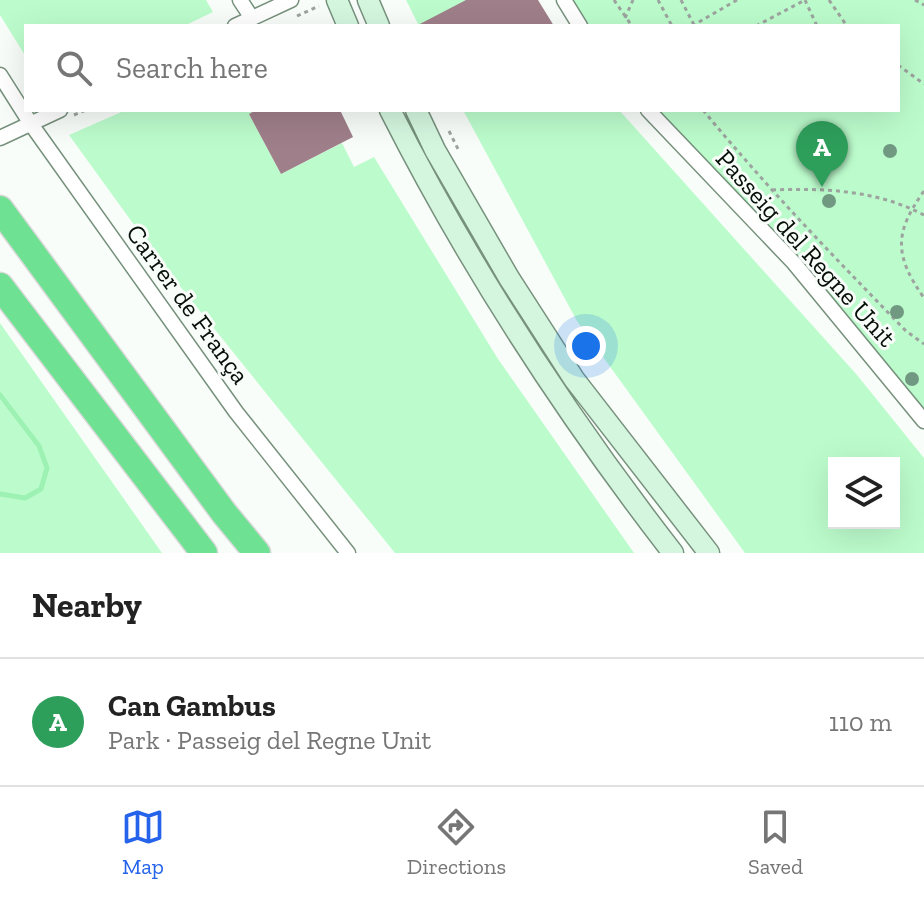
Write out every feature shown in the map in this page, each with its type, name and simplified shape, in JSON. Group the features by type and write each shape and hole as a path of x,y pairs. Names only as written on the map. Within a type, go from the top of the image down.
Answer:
{"highway":[{"path":"0,209 205,488 257,553"},
{"path":"0,286 204,553"}],"street":[{"path":"240,0 252,18"},
{"path":"239,24 291,0"},
{"path":"368,0 378,24"},
{"path":"564,0 579,24"},
{"path":"329,3 346,24"},
{"name":"Carrer de França","path":"0,75 31,124 236,412 348,553"},
{"path":"6,135 56,112"},
{"path":"391,112 490,289 632,500 673,553"},
{"path":"417,112 435,150 502,265 569,372 709,553"},
{"name":"Passeig del Regne Unit","path":"650,112 794,263 924,421"}],"path":[{"path":"614,0 630,24"},
{"path":"625,18 633,0"},
{"path":"658,0 671,24"},
{"path":"681,0 692,24"},
{"path":"696,24 737,0"},
{"path":"791,0 794,6"},
{"path":"760,24 805,0 816,24"},
{"path":"829,0 846,24"},
{"path":"915,0 923,3"},
{"path":"287,21 329,3"},
{"path":"900,66 924,84"},
{"path":"705,112 772,190 906,331 924,344"},
{"path":"443,121 461,155"},
{"path":"772,190 823,188 875,196 924,215"},
{"path":"924,191 903,224 901,249 907,270 924,298"}],"green space":[{"path":"0,0 206,0 213,12 188,24 24,24 24,54 0,15"},
{"path":"406,0 537,0 428,24 418,24"},
{"path":"564,0 924,0 924,421 794,263 650,112 900,112 900,24 579,24"},
{"path":"121,112 252,112 249,114 281,174 342,143 354,167 374,157 498,359 634,553 395,553 166,269 69,135"},
{"path":"464,112 621,112 857,375 924,458 924,553 745,553 577,321"},
{"path":"0,323 162,553 0,553"}],"building":[{"path":"466,0 538,0 553,24 420,24"},
{"path":"341,112 353,137 281,174 249,114"}],"waterway":[{"path":"0,395 39,446 47,468 41,489 25,498 0,494"}],"place":[{"name":"Can Gambus","path":"822,187"}]}
